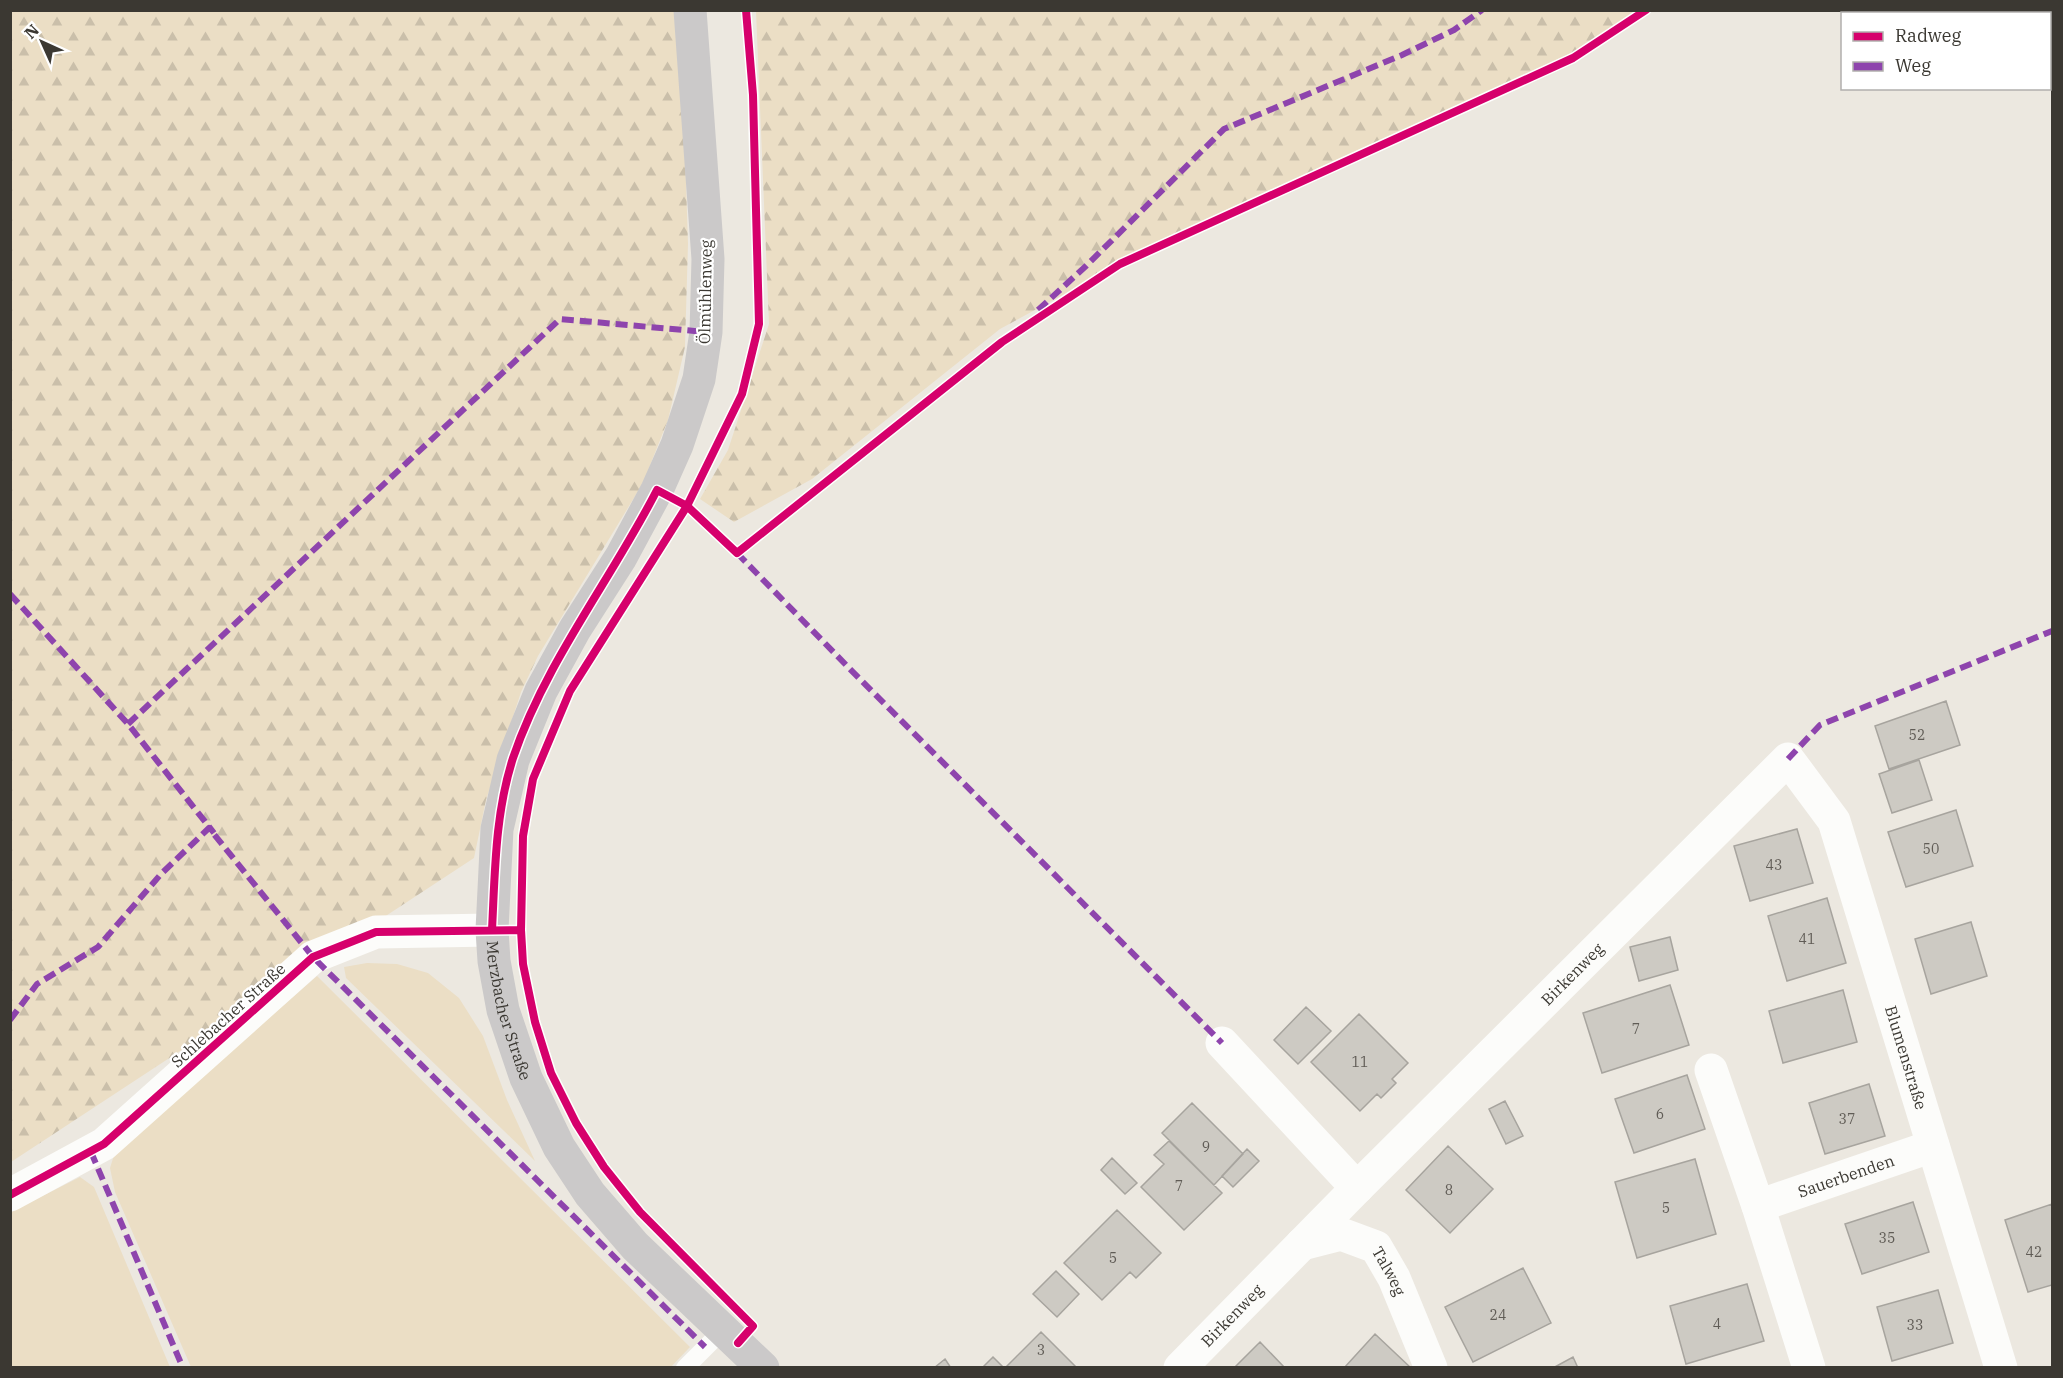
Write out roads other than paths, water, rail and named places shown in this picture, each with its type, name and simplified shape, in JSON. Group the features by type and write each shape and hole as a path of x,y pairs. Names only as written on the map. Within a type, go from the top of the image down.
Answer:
{"main road":[{"name":"Ölmühlenweg","path":"621,557 657,490 677,445 699,379 706,332 708,259 690,10"},
{"name":"Merzbacher Straße","path":"621,557 575,629 541,691 513,760 497,829 492,930 494,961 503,1010 526,1078 559,1147 590,1194 636,1246 764,1368"}],"street":[{"name":"Blumenstraße","path":"1788,759 1834,821 2001,1368"},
{"name":"Birkenweg","path":"1180,1368 1357,1188 1788,759"},
{"name":"Schlebacher Straße","path":"10,1194 104,1144 313,957 376,932 492,930"},
{"path":"1222,1042 1357,1188"},
{"path":"1711,1070 1758,1206 1809,1368"},
{"name":"Sauerbenden","path":"1758,1206 1933,1146"},
{"name":"Talweg","path":"1302,1244 1341,1234 1376,1247 1394,1278 1431,1368"}],"lane":[{"path":"685,1368 724,1329"}]}
